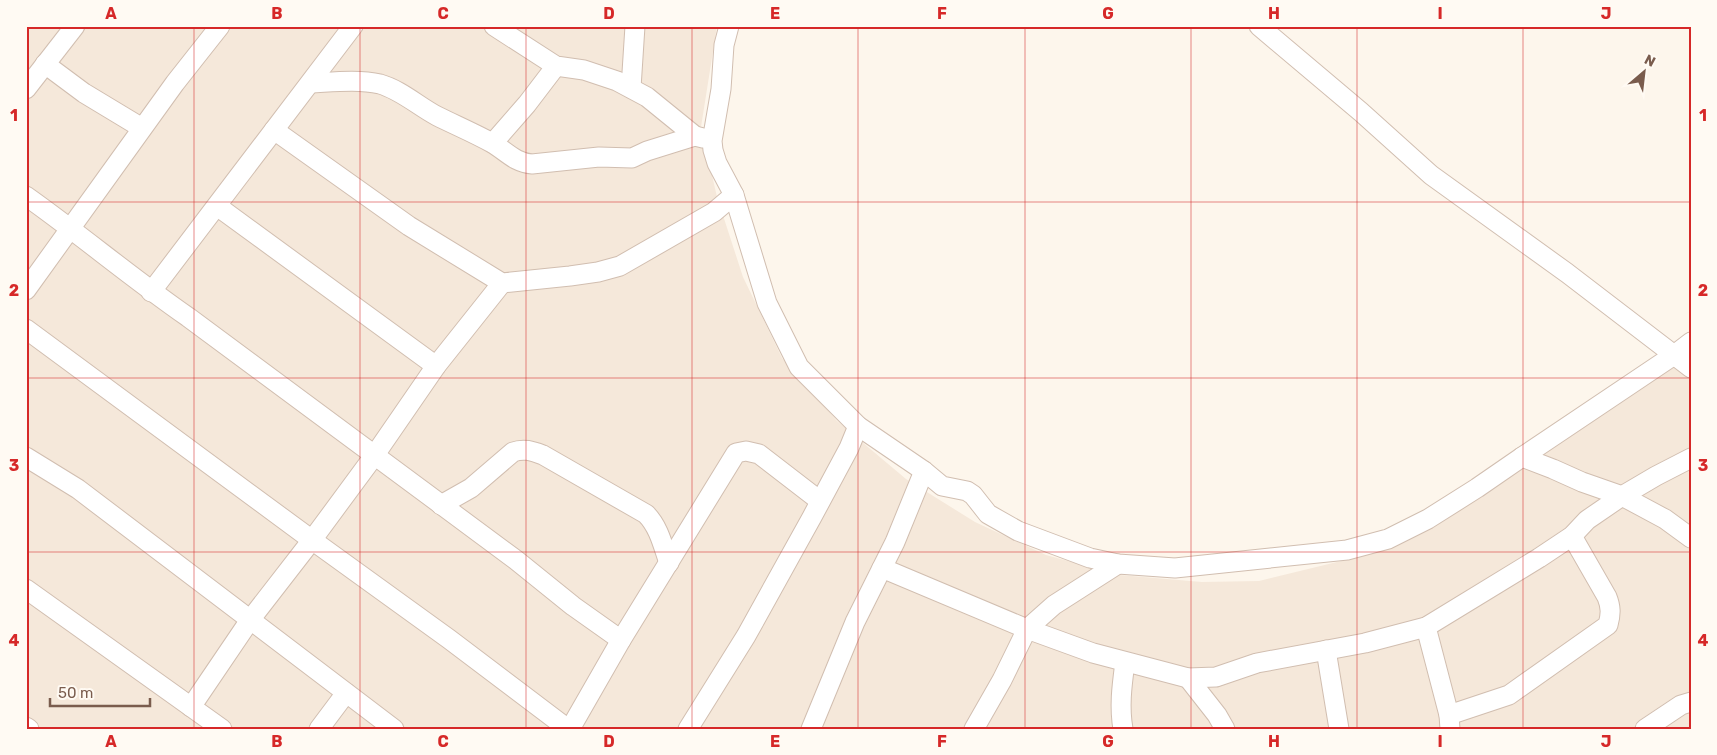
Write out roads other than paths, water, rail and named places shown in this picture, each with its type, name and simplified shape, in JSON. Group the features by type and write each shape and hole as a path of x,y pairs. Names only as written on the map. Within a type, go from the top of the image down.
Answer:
{"street":[{"path":"26,88 75,26"},
{"path":"26,290 175,83 220,26"},
{"path":"152,292 353,26"},
{"path":"494,26 556,66 584,70 617,81 647,96 703,138 734,194 767,303 799,367 858,426 924,471 942,486 967,491 973,495 988,514 1018,531 1090,558 1118,564 1175,568 1347,550 1388,539 1428,519 1478,488 1691,342"},
{"path":"631,88 635,26"},
{"path":"703,138 721,89 724,46 729,26"},
{"path":"1259,26 1338,92 1432,175 1691,368"},
{"path":"45,64 84,93 142,128"},
{"path":"493,144 556,66"},
{"path":"311,83 365,82 381,85 493,144 518,162 532,164 599,158 632,158 648,151 703,138"},
{"path":"274,130 409,226 502,283 589,274 620,266 714,212 734,194"},
{"path":"26,196 71,228 152,292 516,560 573,606 621,640"},
{"path":"218,206 436,366"},
{"path":"191,707 250,620 374,456 436,366 502,283"},
{"path":"26,329 569,729 621,640 736,453 746,451 759,454 820,501"},
{"path":"688,729 746,636 820,501 858,426"},
{"path":"441,505 471,488 513,452 527,450 543,455 646,514 653,521 658,531 669,563"},
{"path":"26,456 78,489 394,729"},
{"path":"1522,457 1622,496 1664,519 1691,538"},
{"path":"882,568 1027,629 1125,662 1188,678 1216,677 1257,663 1365,642 1426,627 1572,536 1587,520 1622,496 1691,458"},
{"path":"811,729 855,622 894,542 924,471"},
{"path":"1426,627 1450,722 1509,695 1608,625 1611,616 1607,597 1572,536"},
{"path":"974,729 1002,680 1027,629 1054,605 1118,564"},
{"path":"26,589 222,729"},
{"path":"1326,650 1339,729"},
{"path":"1123,729 1121,693 1125,662"},
{"path":"1188,678 1218,715 1226,729"},
{"path":"319,729 346,693"},
{"path":"1646,729 1681,705 1691,702"}]}
